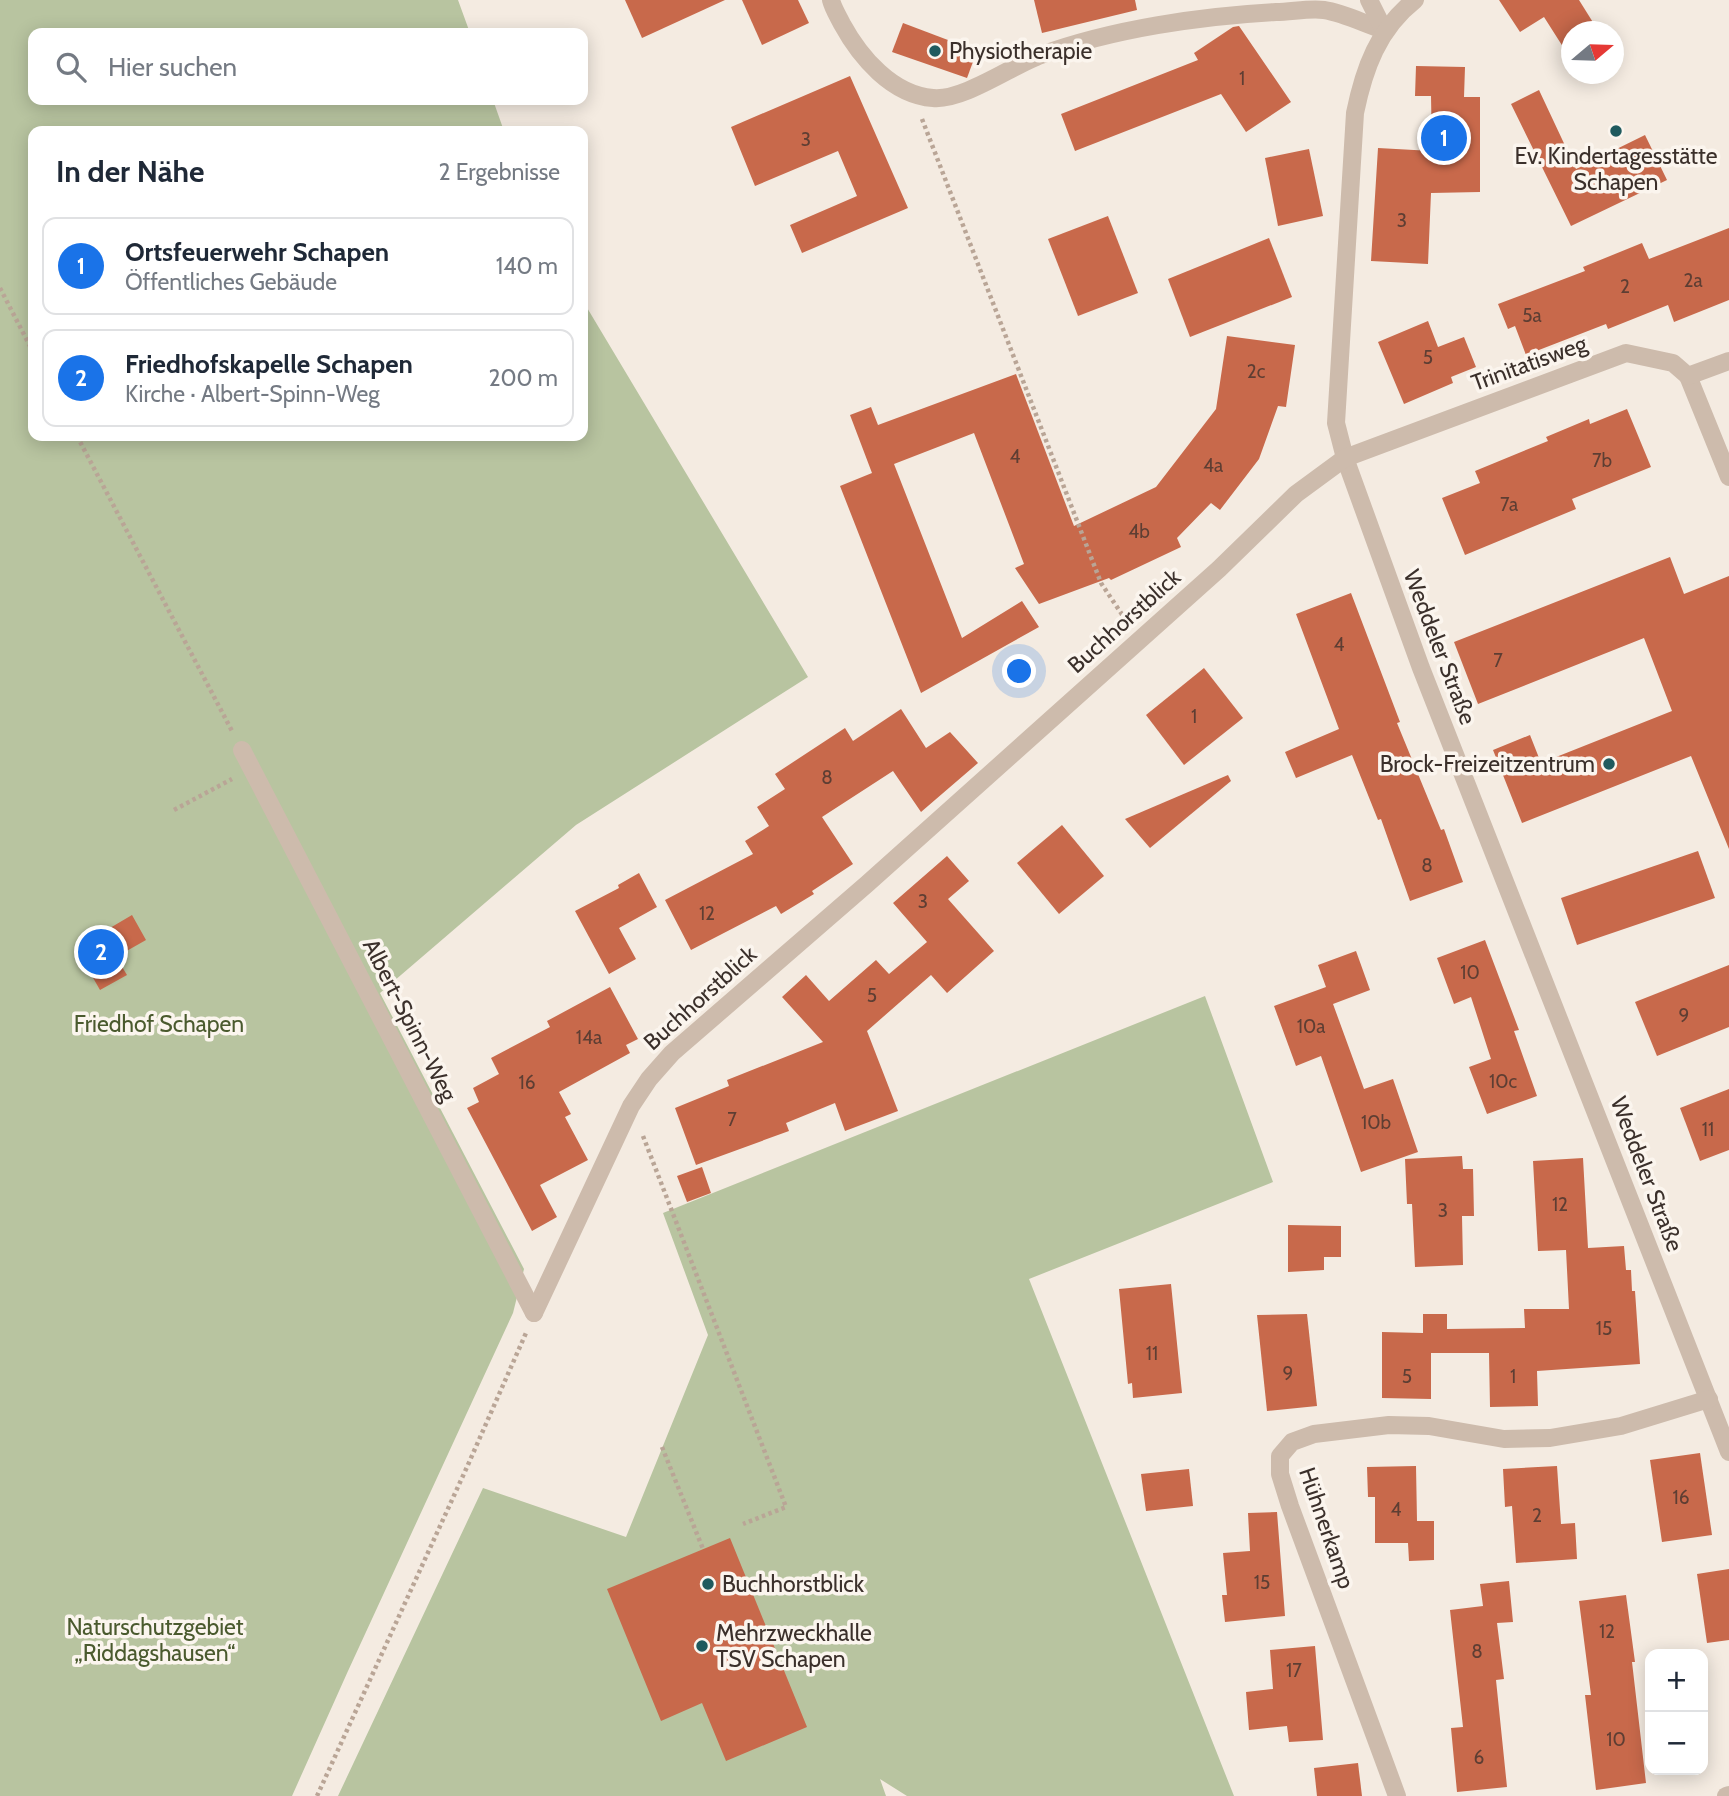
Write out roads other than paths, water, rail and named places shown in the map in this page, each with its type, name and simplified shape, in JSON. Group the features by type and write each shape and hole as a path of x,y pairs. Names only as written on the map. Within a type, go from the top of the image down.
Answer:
{"street":[{"path":"831,0 847,33 865,60 889,81 934,99 953,95 1040,55 1119,33 1245,14 1324,10 1384,30"},
{"path":"1369,0 1384,30"},
{"path":"1384,30 1415,0"},
{"name":"Weddeler Straße","path":"1384,30 1366,69 1354,113 1336,423 1345,458 1424,678 1729,1452"},
{"name":"Trinitatisweg","path":"1345,458 1626,353 1673,363 1688,376"},
{"path":"1729,360 1688,376 1729,477"},
{"name":"Buchhorstblick","path":"534,1313 631,1106 649,1079 672,1053 867,884 1219,569 1296,494 1345,458"},
{"name":"Albert-Spinn-Weg","path":"242,750 534,1313"},
{"name":"Hühnerkamp","path":"1397,1796 1290,1506 1280,1474 1280,1455 1292,1442 1314,1434 1389,1425 1429,1426 1504,1439 1550,1438 1621,1426 1709,1399"}],"place":[{"name":"Physiotherapie","path":"935,51"},
{"name":"Ev. Kindertagesstätte Schapen","path":"1616,131"},
{"name":"Ortsfeuerwehr Schapen","path":"1444,138"},
{"name":"Brock-Freizeitzentrum","path":"1609,764"},
{"name":"Friedhofskapelle Schapen","path":"101,952"},
{"name":"Buchhorstblick","path":"708,1584"},
{"name":"Mehrzweckhalle TSV Schapen","path":"702,1646"}],"park label":[{"name":"Friedhof Schapen","path":"159,1024"},
{"name":"Naturschutzgebiet „Riddagshausen“","path":"155,1640"}]}
